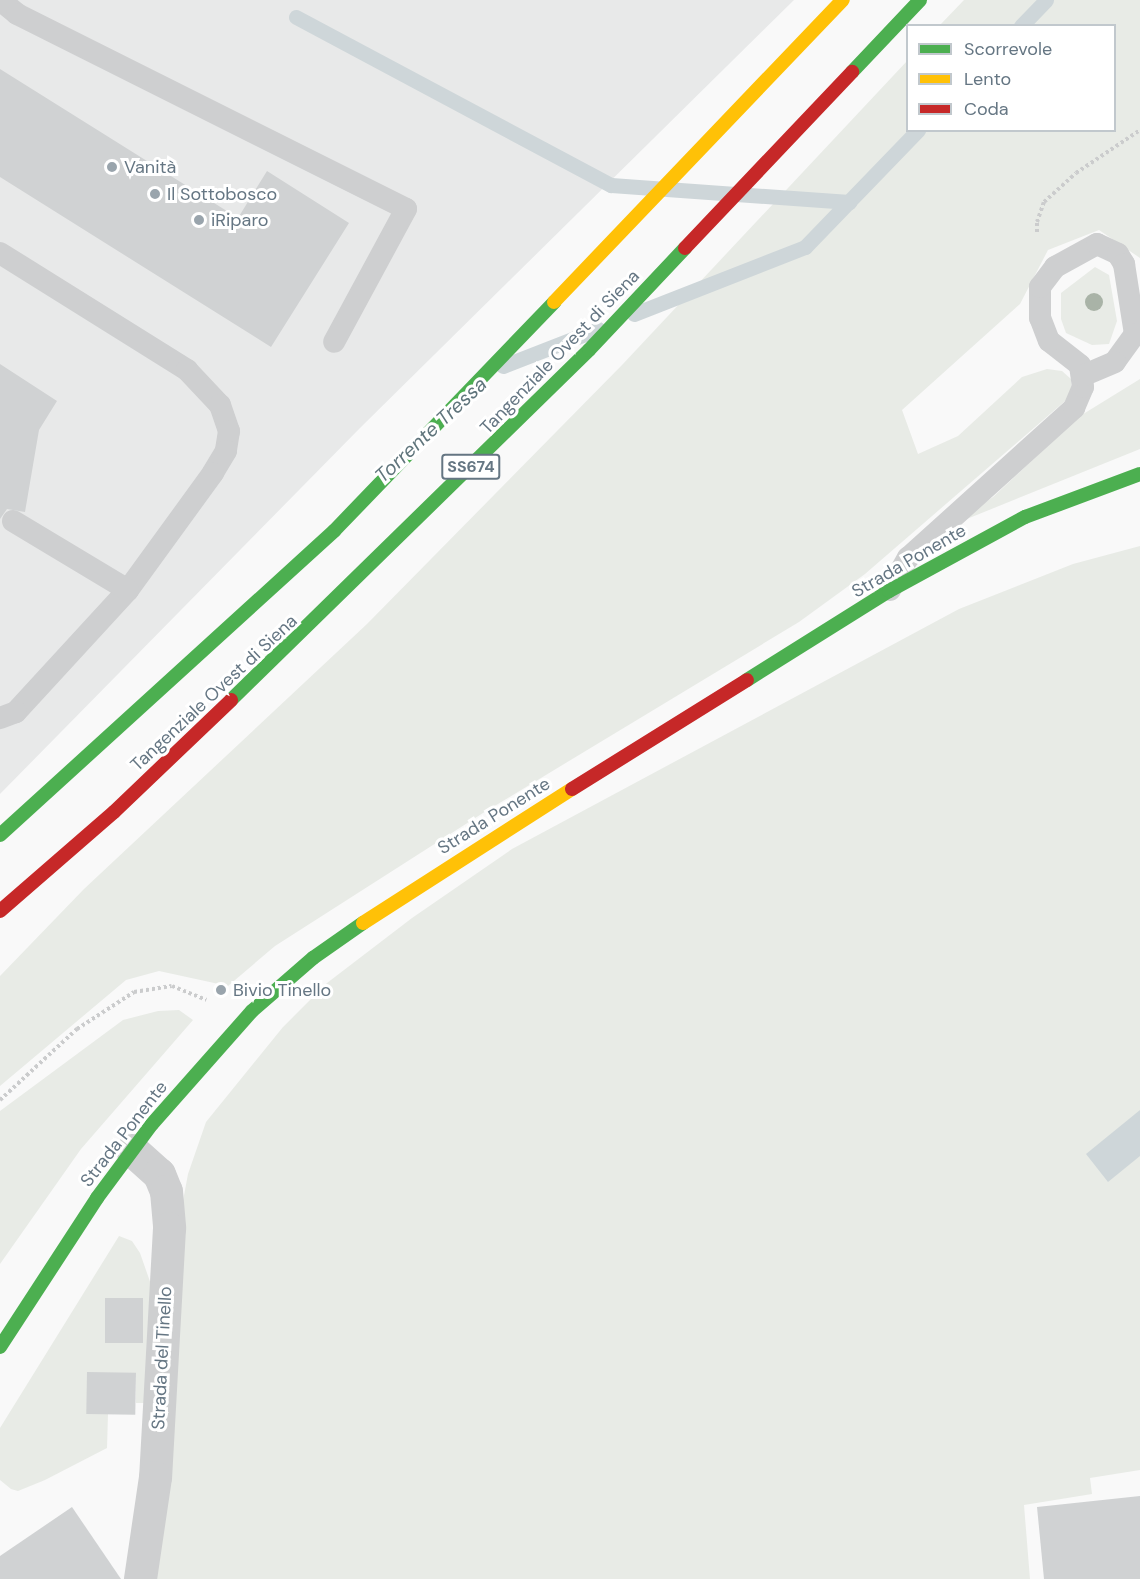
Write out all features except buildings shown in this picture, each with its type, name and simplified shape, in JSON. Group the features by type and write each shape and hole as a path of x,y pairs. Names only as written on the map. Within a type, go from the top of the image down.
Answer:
{"main road":[{"name":"Tangenziale Ovest di Siena","path":"0,835 334,531 843,0"},
{"name":"Tangenziale Ovest di Siena","path":"0,910 155,774 376,562 589,350 920,0"},
{"name":"Strada Ponente","path":"0,1347 132,1150 233,1032 313,958 356,926 889,591 1025,517 1140,474"}],"street":[{"name":"Strada del Tinello","path":"132,1150 159,1174 166,1191 169,1228 155,1477 140,1579"}],"lane":[{"path":"0,0 17,14 406,209 334,342"},
{"path":"889,591 908,558 1074,408 1083,387 1080,365 1049,341 1040,318 1041,287 1055,267 1097,244 1118,255 1124,264 1135,334 1115,362 1082,376"},
{"path":"0,252 187,370 220,405 229,431 226,451 128,590 16,712 0,718"},
{"path":"13,521 128,590"}],"path":[{"path":"1041,287 1037,222 1044,202 1076,173 1140,130"},
{"path":"0,1100 77,1029 134,992 172,986 196,993 233,1032"}],"shaded area":[{"path":"0,0 794,0 360,428 0,794"},
{"path":"964,0 1140,0 1140,258 1099,230 1048,250 1020,304 902,410 918,454 958,436 1022,377 1047,369 1062,371 1071,379 1072,395 865,574 799,622 483,813 275,946 228,986 159,971 126,980 0,1086 0,976 84,889 367,624 622,365 906,62 906,132 1116,132 1116,24 941,24"},
{"path":"1095,267 1109,275 1117,321 1109,344 1092,345 1066,333 1061,319 1061,293"},
{"path":"1140,379 1140,449 947,527 993,497 1080,416"},
{"path":"1140,546 1140,1470 1090,1478 1092,1494 1024,1505 1030,1579 153,1579 160,1556 180,1217 188,1174 206,1122 283,1027 327,983 412,918 512,849 959,609 1073,564"},
{"path":"179,1010 193,1020 81,1149 0,1264 0,1111 123,1020 158,1011"},
{"path":"1140,1110 1140,1156 1108,1182 1086,1154"},
{"path":"119,1236 132,1241 140,1253 154,1293 147,1403 136,1403 136,1373 88,1414 108,1414 107,1448 45,1480 18,1491 11,1489 0,1480 0,1428"}],"waterway":[{"name":"Torrente Tressa","path":"1023,24 1046,0"},
{"path":"296,17 611,185 849,202"},
{"name":"Torrente Tressa","path":"634,314 805,247 916,132"},
{"name":"Torrente Tressa","path":"503,366 598,329"}],"traffic: fast":[{"path":"852,72 920,0"},
{"path":"231,700 589,350 685,248"},
{"path":"0,835 334,531 554,302"},
{"path":"747,680 889,591 1025,517 1140,474"},
{"path":"0,1347 97,1198 152,1124 252,1011 313,958 363,923"}],"traffic: slow":[{"path":"554,302 843,0"},
{"path":"363,923 572,789"}],"traffic: jam":[{"path":"685,248 852,72"},
{"path":"572,789 747,680"},
{"path":"0,911 114,812 231,700"}],"place":[{"name":"Vanità","path":"112,167"},
{"name":"Il Sottobosco","path":"155,194"},
{"name":"iRiparo","path":"199,220"},
{"name":"Bivio Tinello","path":"221,990"}]}
